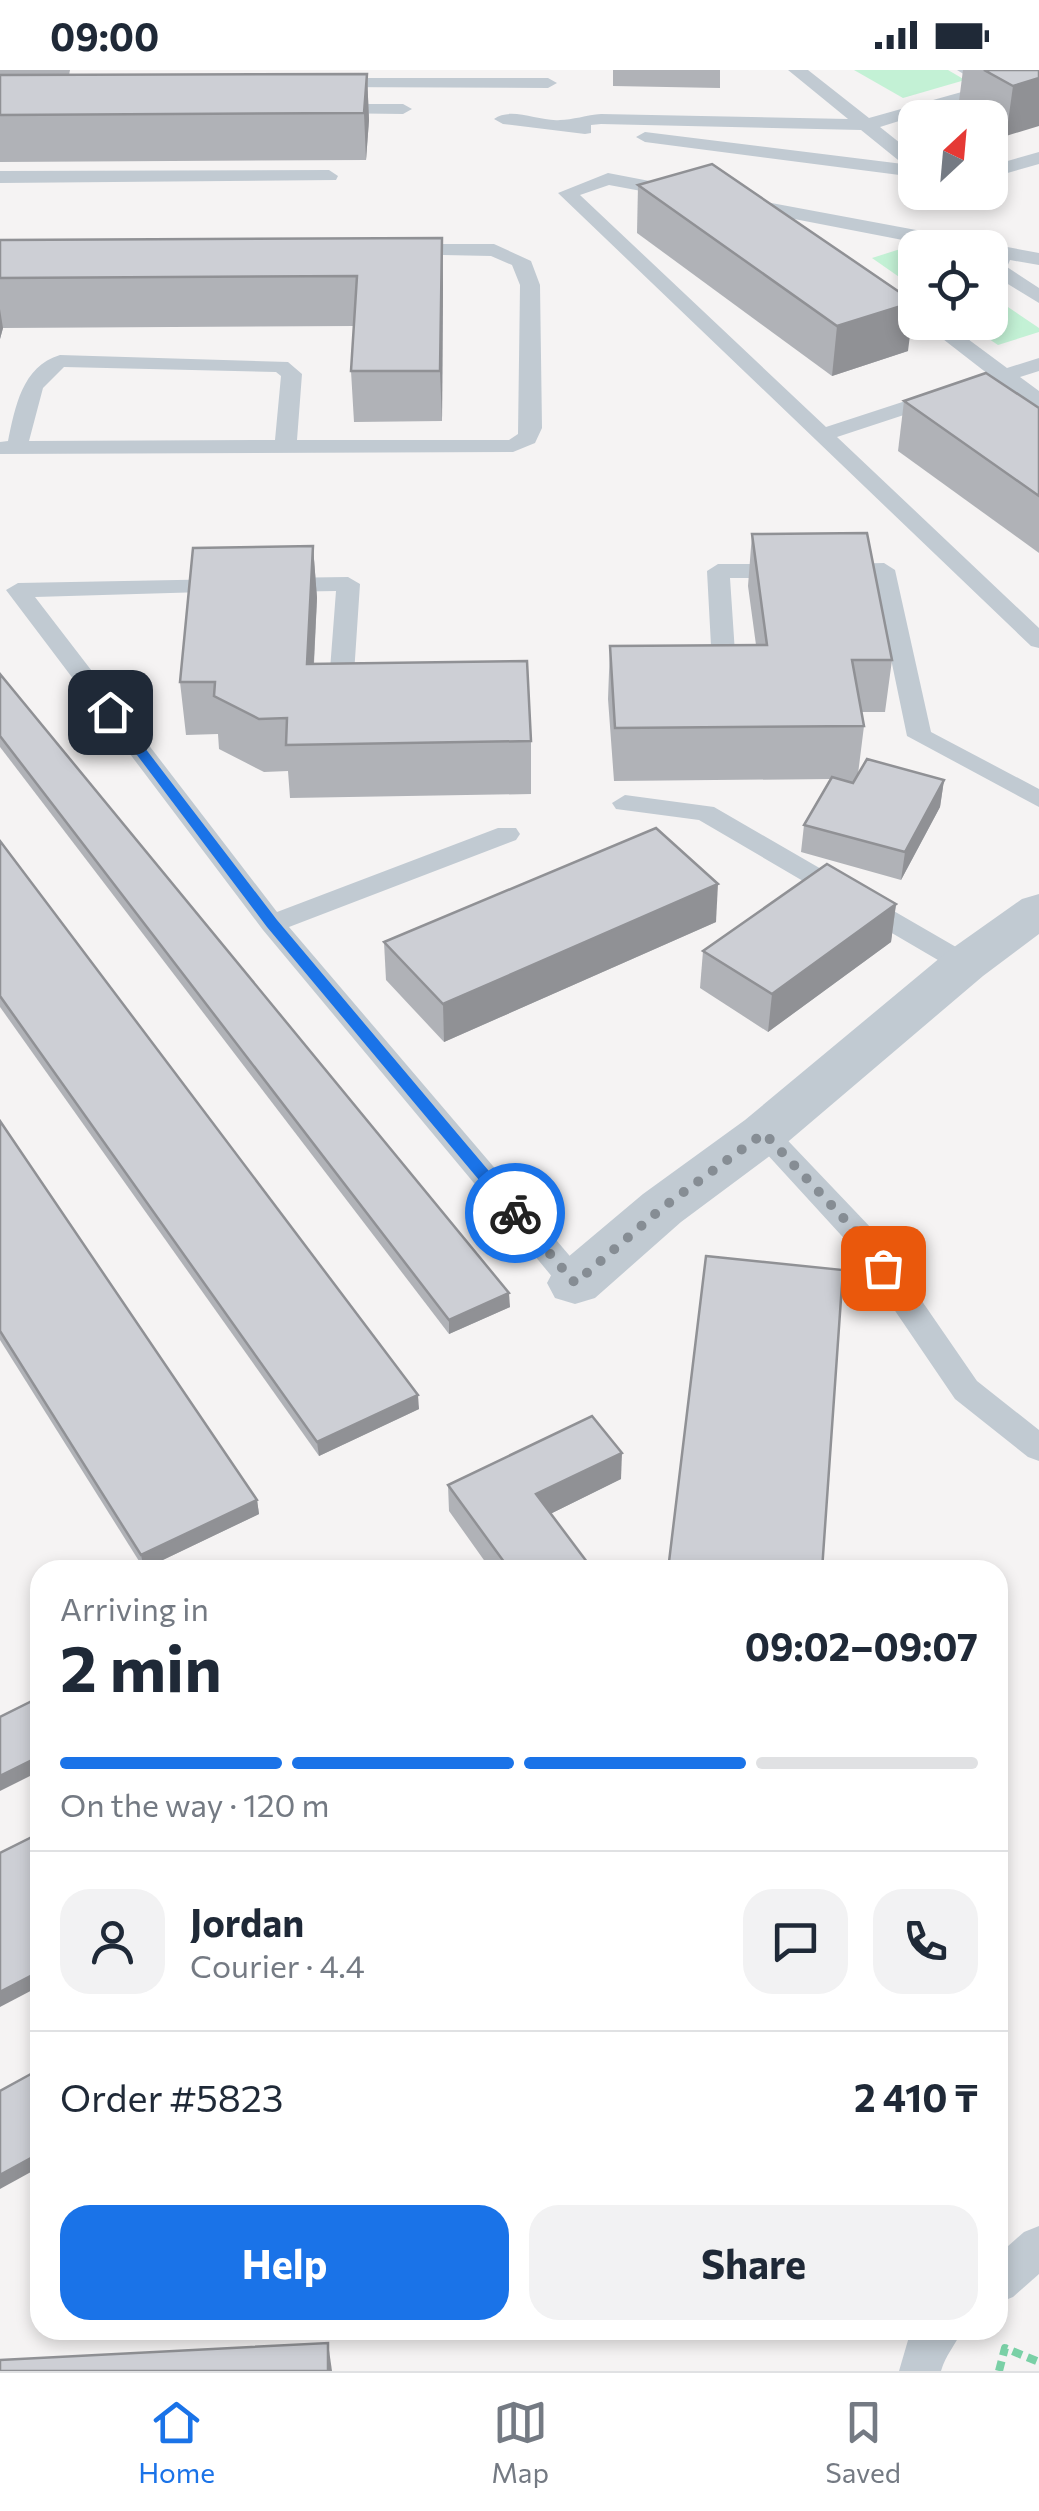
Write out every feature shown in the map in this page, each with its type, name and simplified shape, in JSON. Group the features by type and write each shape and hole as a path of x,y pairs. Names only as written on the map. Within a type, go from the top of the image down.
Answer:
{"street":[{"path":"575,1283 662,1208 764,1133 965,964 1039,910"}],"lane":[{"path":"797,70 898,153"},
{"path":"568,127 575,121 601,119 866,125 998,87 966,70"},
{"path":"315,83 548,83"},
{"path":"308,109 403,108"},
{"path":"503,119 898,166"},
{"path":"1008,167 1039,158"},
{"path":"0,177 329,176"},
{"path":"898,233 608,179 567,194 1039,641"},
{"path":"776,210 822,244"},
{"path":"285,448 292,374 281,366 252,362 60,360 41,371 32,383 8,448 285,448 513,446 527,438 532,428 530,285 521,261 494,250 390,250"},
{"path":"1008,253 1039,259"},
{"path":"1008,276 1039,297"},
{"path":"955,340 1039,401"},
{"path":"822,435 1039,364"},
{"path":"725,683 718,572 884,570 919,736 1039,799"},
{"path":"379,695 340,696 348,584 18,590 272,924 575,1283"},
{"path":"626,803 705,813 965,964"},
{"path":"272,924 506,834"},
{"path":"764,1133 862,1238 966,1390 1039,1448"},
{"path":"1008,2273 1039,2246"},
{"path":"920,2371 929,2340"}],"path":[{"path":"998,2371 1005,2348 1039,2362"}],"green space":[{"path":"854,70 948,70 965,80 903,98"},
{"path":"898,250 898,276 872,258"},
{"path":"1008,307 1039,328 1039,332 998,345 990,340 1008,340"}],"building":[{"path":"984,70 1039,70 1039,78 1013,86"},
{"path":"367,74 364,113 0,115 0,75"},
{"path":"712,164 898,291 898,307 837,326 638,185"},
{"path":"442,238 440,371 351,371 357,276 0,278 0,240"},
{"path":"986,373 1039,408 1039,496 904,401"},
{"path":"867,533 892,660 852,660 864,726 615,728 610,646 767,645 752,534"},
{"path":"313,546 307,664 527,661 531,741 286,745 287,718 259,719 214,696 215,682 180,682 193,548"},
{"path":"0,674 509,1293 449,1320 0,736"},
{"path":"867,759 944,780 905,852 804,825 832,777 853,783"},
{"path":"656,828 718,884 443,1004 384,942"},
{"path":"0,841 418,1395 317,1442 0,996"},
{"path":"827,864 896,904 772,994 703,951"},
{"path":"0,1121 257,1500 141,1555 0,1331"},
{"path":"706,1256 843,1270 823,1560 669,1560"},
{"path":"592,1416 622,1453 536,1494 586,1560 503,1560 448,1485"},
{"path":"30,1702 30,1761 0,1776 0,1717"},
{"path":"30,1838 30,1976 0,1992 0,1853"},
{"path":"30,2074 30,2158 0,2175 0,2091"},
{"path":"328,2343 328,2371 0,2371 0,2360"}],"way so far":[{"path":"515,1213 575,1283 662,1208 764,1133 862,1238 883,1268"}],"route":[{"path":"110,712 272,924 515,1213"}]}
